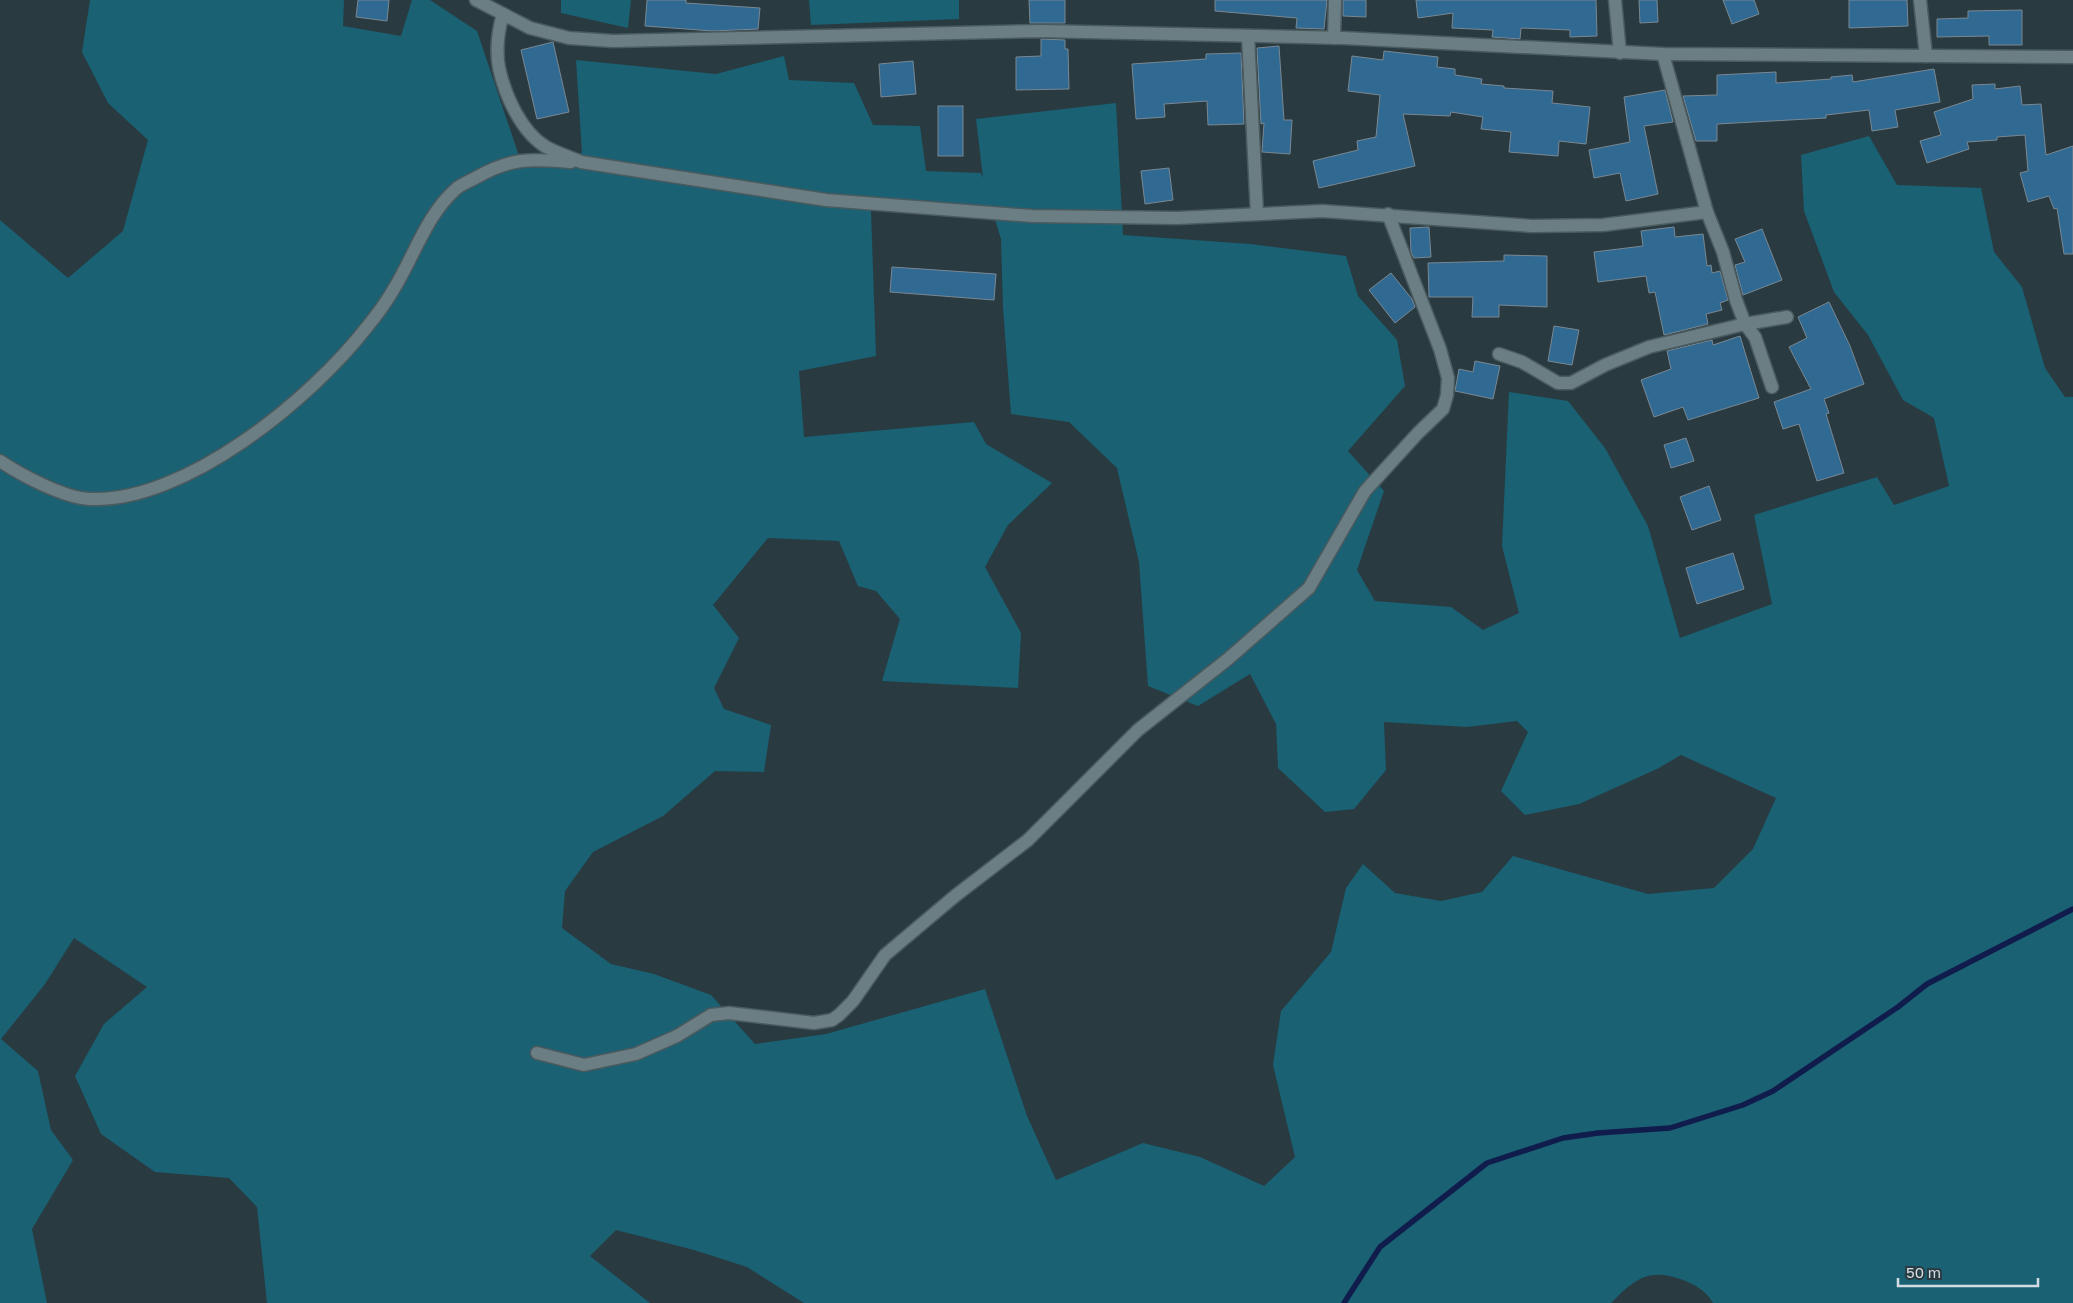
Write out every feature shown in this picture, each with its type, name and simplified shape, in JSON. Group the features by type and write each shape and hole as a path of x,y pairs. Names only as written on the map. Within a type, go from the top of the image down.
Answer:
{"street":[{"path":"476,0 530,28 569,38 613,41 1041,31 1334,38 1620,53 2073,58"},
{"path":"1334,38 1335,0"},
{"path":"1615,0 1620,53"},
{"path":"1920,0 1926,56"},
{"path":"502,14 499,28 499,68 507,93 523,124 545,146 581,162"},
{"path":"1248,36 1256,214"},
{"path":"1663,54 1707,212 1723,252 1736,300 1745,324 1755,337 1772,387"},
{"path":"0,460 15,471 56,490 87,499 118,499 178,479 225,453 282,414 326,374 367,328 395,287 433,217 458,188 493,168 514,161 581,162 826,200 1032,216 1178,218 1322,210 1532,226 1603,225 1707,212"},
{"path":"537,1053 584,1065 636,1054 677,1036 712,1015 729,1013 814,1023 832,1020 853,1001 886,955 955,896 1028,840 1138,730 1228,659 1310,588 1365,491 1418,433 1443,409 1447,395 1448,378 1440,349 1388,214"},
{"path":"1500,354 1522,362 1558,383 1571,384 1605,365 1649,348 1745,324 1787,317"}],"shaded area":[{"path":"90,0 344,0 343,26 401,36 412,0 430,0 477,31 519,156 582,153 576,60 716,74 784,56 789,80 854,83 873,125 920,126 926,171 981,173 983,178 976,119 1116,103 1123,235 1250,244 1346,256 1358,296 1397,340 1405,386 1348,451 1384,491 1357,570 1375,601 1451,607 1483,630 1519,613 1502,546 1509,392 1568,401 1605,448 1648,526 1680,638 1772,604 1754,515 1877,477 1894,505 1949,486 1934,418 1903,400 1868,335 1834,292 1804,211 1801,155 1869,136 1897,185 1981,188 1994,252 2022,287 2045,368 2065,397 2073,397 2073,1303 1713,1303 1704,1292 1692,1284 1671,1276 1651,1275 1627,1287 1611,1303 804,1303 747,1267 694,1250 616,1230 590,1256 650,1303 267,1303 257,1207 229,1178 155,1172 101,1134 75,1076 104,1024 147,987 74,938 45,984 1,1039 38,1071 51,1130 73,1160 32,1229 47,1303 0,1303 0,220 68,278 123,231 148,140 108,103 82,52","holes":["871,211 993,213 1001,239 1003,308 1011,414 1069,422 1117,468 1139,562 1148,686 1198,706 1250,674 1276,724 1278,768 1325,812 1354,809 1386,770 1384,722 1467,727 1517,721 1528,732 1501,791 1525,815 1579,804 1657,769 1681,755 1776,798 1753,849 1714,888 1648,894 1513,856 1482,892 1441,901 1395,893 1363,864 1346,888 1331,952 1281,1011 1273,1065 1295,1157 1264,1186 1200,1157 1143,1143 1056,1180 1027,1116 985,989 826,1034 755,1044 711,995 654,974 611,964 562,928 565,891 593,852 663,816 715,771 764,772 771,725 724,709 714,688 739,638 713,605 768,538 839,541 858,586 876,591 900,619 882,681 1018,688 1021,633 985,567 1008,525 1052,483 986,444 974,422 804,437 799,371 876,356"]},
{"path":"561,0 631,0 628,28 561,13"},
{"path":"809,0 959,0 959,19 811,25"}],"building":[{"path":"358,0 389,0 387,21 356,17"},
{"path":"647,0 686,0 686,3 760,8 758,29 713,31 645,26"},
{"path":"1029,0 1065,0 1065,23 1030,23"},
{"path":"1215,0 1327,0 1324,29 1296,28 1297,18 1215,11"},
{"path":"1343,0 1366,0 1366,17 1343,16"},
{"path":"1416,0 1596,0 1597,36 1570,37 1570,30 1521,28 1520,39 1492,37 1493,30 1452,28 1453,13 1418,18"},
{"path":"1639,0 1657,0 1658,22 1640,23"},
{"path":"1723,0 1754,0 1759,14 1732,24"},
{"path":"1849,0 1907,0 1908,26 1849,28"},
{"path":"2022,10 2022,45 1989,45 1989,36 1937,37 1937,19 1968,18 1968,11"},
{"path":"1041,39 1065,40 1065,49 1068,49 1069,89 1016,90 1016,57 1041,56"},
{"path":"553,42 569,112 537,119 521,50"},
{"path":"1279,46 1284,120 1292,120 1290,154 1262,152 1264,123 1261,124 1257,48"},
{"path":"1384,51 1438,57 1437,67 1455,69 1455,75 1482,79 1481,84 1504,86 1504,88 1553,91 1552,103 1590,107 1586,144 1559,141 1558,156 1509,152 1511,132 1481,129 1483,117 1451,112 1450,116 1403,114 1415,166 1319,188 1313,161 1358,150 1357,141 1376,137 1380,95 1348,91 1352,56 1383,60"},
{"path":"1241,53 1244,124 1208,125 1207,101 1164,104 1165,117 1136,119 1132,64 1206,59 1206,54"},
{"path":"913,61 916,94 881,97 879,64"},
{"path":"1934,69 1940,102 1895,110 1898,127 1872,131 1869,110 1826,115 1826,118 1717,124 1717,141 1696,141 1683,96 1717,95 1717,75 1776,72 1776,83 1831,79 1831,77 1852,75 1853,82"},
{"path":"1995,84 1995,89 2020,86 2022,105 2041,104 2046,155 2073,146 2073,254 2064,254 2057,208 2054,209 2049,196 2028,202 2020,173 2028,171 2025,135 1997,137 1997,140 1967,142 1969,149 1927,163 1920,141 1941,135 1934,112 1973,99 1972,85"},
{"path":"1665,90 1673,122 1644,126 1658,194 1626,201 1620,173 1594,178 1589,150 1630,142 1624,97"},
{"path":"938,106 963,106 963,156 938,156"},
{"path":"1169,168 1173,200 1145,204 1141,171"},
{"path":"1429,227 1431,257 1414,258 1411,252 1410,228"},
{"path":"1674,227 1675,237 1703,234 1707,266 1711,265 1712,273 1720,271 1728,300 1720,303 1722,310 1706,314 1708,324 1664,335 1655,292 1649,293 1646,276 1598,282 1594,252 1643,246 1641,231"},
{"path":"1762,229 1782,280 1743,295 1735,265 1745,262 1735,239"},
{"path":"1504,255 1547,256 1547,307 1499,305 1499,317 1472,317 1473,297 1429,297 1428,263 1504,261"},
{"path":"892,267 996,274 994,300 890,292"},
{"path":"1391,273 1412,299 1415,307 1395,323 1369,290"},
{"path":"1829,302 1850,346 1864,384 1824,399 1829,413 1826,414 1844,473 1817,481 1799,424 1783,429 1774,402 1811,389 1789,347 1807,338 1798,317"},
{"path":"1554,326 1579,330 1572,365 1548,361"},
{"path":"1740,336 1759,398 1688,420 1683,407 1654,417 1641,380 1671,369 1667,351 1712,340 1713,345"},
{"path":"1475,361 1500,366 1493,399 1455,391 1459,369 1473,372"},
{"path":"1686,438 1694,461 1671,468 1664,445"},
{"path":"1709,486 1721,520 1692,530 1680,497"},
{"path":"1733,553 1744,589 1697,604 1686,568"}],"waterway":[{"path":"1344,1303 1380,1247 1487,1163 1563,1138 1598,1133 1670,1128 1743,1105 1773,1091 1898,1007 1927,984 2073,909"}]}
